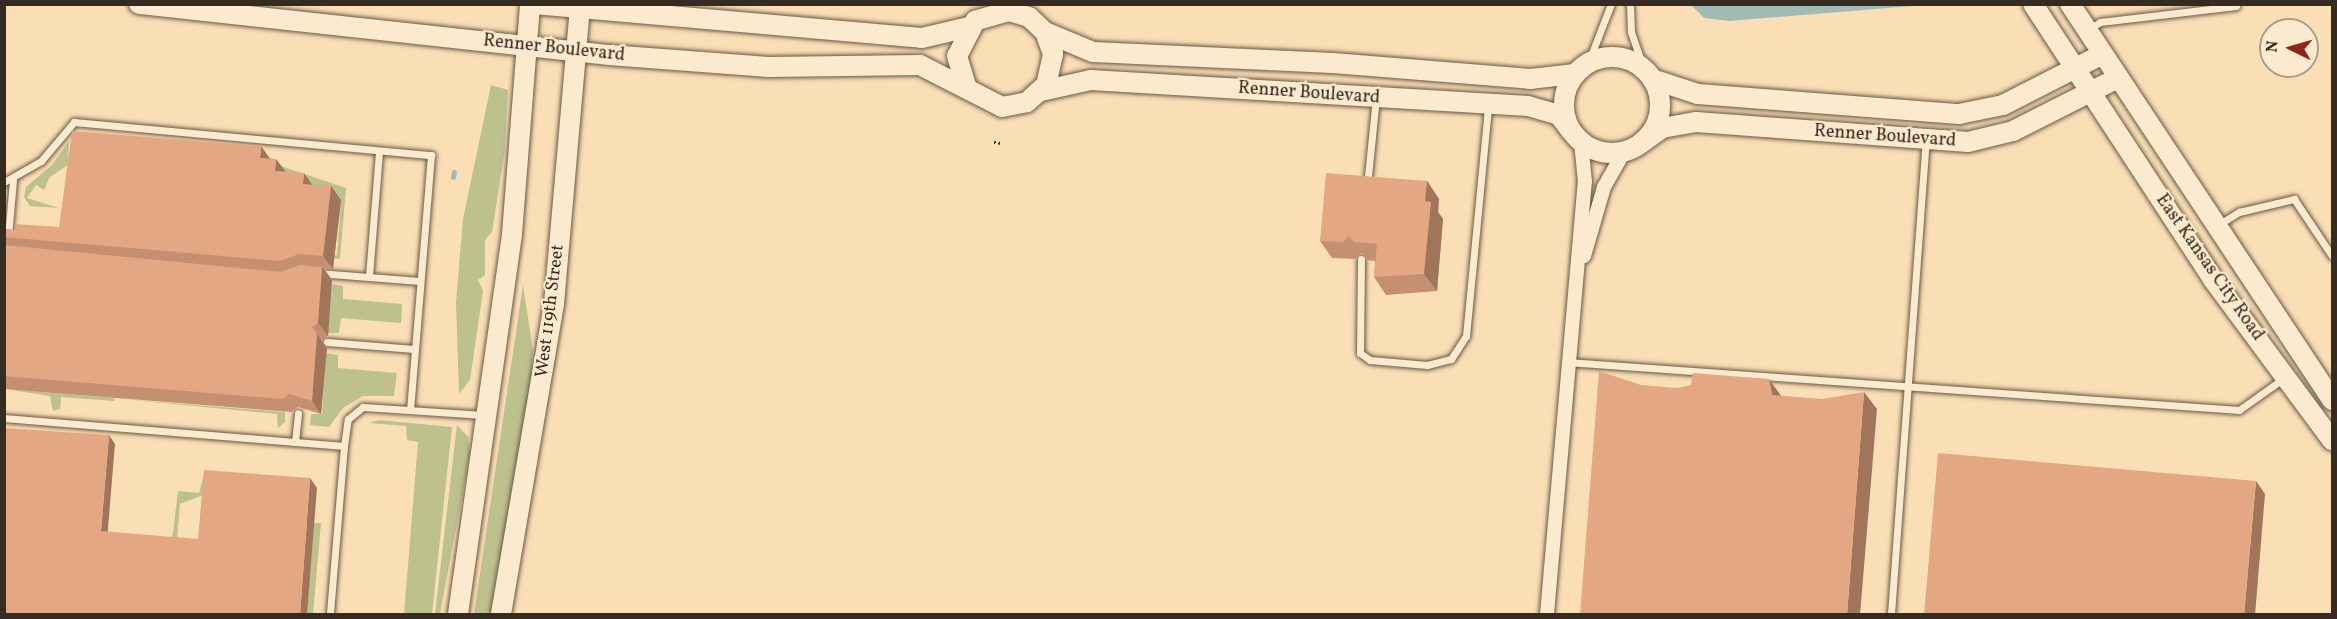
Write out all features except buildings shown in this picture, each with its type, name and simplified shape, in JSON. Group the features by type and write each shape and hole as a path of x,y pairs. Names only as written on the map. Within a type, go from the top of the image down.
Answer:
{"main road":[{"name":"Renner Boulevard","path":"139,4 527,46 769,67 897,63 934,70 966,86"},
{"path":"458,615 512,234 532,4 580,6 922,38 980,16 1009,11 1037,19 1053,62 1041,91 1027,102 1002,107 985,103 966,86 957,56 980,16"},
{"name":"East Kansas City Road","path":"2033,4 2212,278 2332,440"},
{"name":"East Kansas City Road","path":"2070,4 2214,228 2332,400"},
{"name":"West 119th Street","path":"501,615 554,304 580,6"},
{"name":"Renner Boulevard","path":"1037,19 1093,52 1333,63 1530,80 1582,69"},
{"name":"Renner Boulevard","path":"1648,74 1698,94 1931,115 2003,105 2103,54"},
{"path":"1617,57 1648,74 1660,105 1643,142 1624,152 1609,153 1576,136 1564,102 1582,69 1617,57"},
{"name":"Renner Boulevard","path":"1643,142 1662,128 1696,122 1926,142 1991,137 2118,78"},
{"name":"Renner Boulevard","path":"1041,91 1091,80 1488,104 1544,109 1559,115 1576,136"}],"street":[{"path":"1547,615 1585,167 1576,136"},
{"path":"1576,287 1604,187 1624,152"}],"lane":[{"path":"1582,69 1611,4"},
{"path":"1630,4 1631,32 1648,74"},
{"path":"2088,30 2100,22 2236,6"},
{"path":"1366,191 1376,98"},
{"path":"1361,260 1360,353 1370,360 1427,366 1451,359 1466,336 1488,104"},
{"path":"4,182 13,180 41,161 74,122 431,155 410,408"},
{"path":"1892,615 1926,142"},
{"path":"369,276 380,151"},
{"path":"8,244 13,180"},
{"path":"2214,228 2239,212 2294,199 2332,256"},
{"path":"309,273 420,281"},
{"path":"327,342 414,349"},
{"path":"1567,362 2239,410 2285,377"},
{"path":"330,615 348,419 363,407 410,408 486,415"},
{"path":"295,442 298,412"},
{"path":"4,418 344,446"}],"path":[{"path":"994,142 1002,143"}],"green space":[{"path":"491,85 508,90 505,149 492,232 485,240 485,275 478,280 483,291 470,380 459,394 456,303 463,219"},
{"path":"69,141 68,165 50,177 44,190 36,185 27,198 59,208 30,206 24,197 26,187 52,165"},
{"path":"281,166 346,188 340,259 321,257 337,255 341,200 285,184"},
{"path":"332,284 343,286 343,299 402,304 401,323 341,318 339,333 328,333"},
{"path":"523,285 533,351 530,390 490,614 474,614"},
{"path":"326,353 338,355 338,368 397,373 394,396 363,396 343,408 329,427 310,425 311,414 322,414"},
{"path":"5,389 115,398 114,401 61,397 60,409 53,411 50,396"},
{"path":"121,399 285,412 285,422 278,428 277,414"},
{"path":"379,420 452,427 432,614 404,614 418,442 407,440 406,426 369,423"},
{"path":"457,425 468,437 470,454 440,614 435,614"},
{"path":"206,467 203,495 180,504 177,540 172,541 178,491 199,493"},
{"path":"314,523 321,523 313,614 307,614"}],"water":[{"path":"1691,5 1925,5 1729,21 1704,18"}],"waterway":[{"path":"453,177 454,172"}]}
